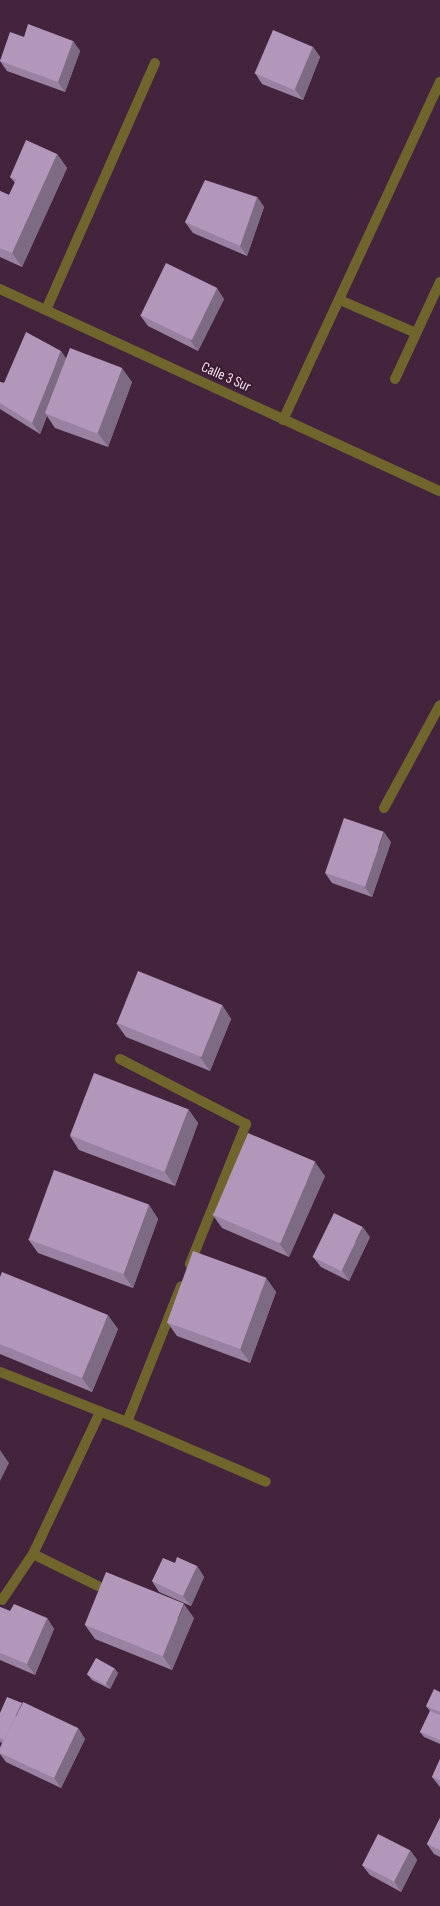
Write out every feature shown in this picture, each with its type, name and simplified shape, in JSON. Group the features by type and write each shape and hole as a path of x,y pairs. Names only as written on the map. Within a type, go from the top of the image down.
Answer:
{"street":[{"path":"46,310 155,62"},
{"path":"283,420 440,82"},
{"path":"395,379 440,282"},
{"name":"Calle 3 Sur","path":"0,288 283,420 440,491"},
{"path":"340,300 416,333"},
{"path":"384,808 440,705"},
{"path":"120,1059 246,1124 127,1422"},
{"path":"0,1372 127,1422 266,1482"},
{"path":"2,1600 33,1554 100,1412"},
{"path":"33,1554 98,1586"}],"building":[{"path":"28,24 73,41 58,82 0,61 10,32 24,37"},
{"path":"273,30 313,47 294,90 255,73"},
{"path":"26,140 57,154 12,253 0,248 0,191 9,195 16,180 10,177"},
{"path":"205,180 257,197 240,246 185,222"},
{"path":"166,263 217,288 192,340 141,315"},
{"path":"26,332 61,351 32,423 0,403 0,382 4,383"},
{"path":"70,348 122,368 97,433 45,413"},
{"path":"344,818 384,832 365,887 325,873"},
{"path":"138,971 222,1005 201,1057 117,1023"},
{"path":"94,1073 188,1109 164,1172 70,1136"},
{"path":"248,1133 315,1162 280,1243 213,1215"},
{"path":"54,1170 149,1205 124,1274 29,1240"},
{"path":"334,1213 363,1227 341,1271 313,1257"},
{"path":"193,1251 266,1278 240,1349 167,1322"},
{"path":"2,1272 108,1315 82,1378 0,1344 0,1277"},
{"path":"177,1557 197,1566 183,1596 152,1581 163,1558 175,1563"},
{"path":"106,1572 184,1603 163,1656 85,1625"},
{"path":"14,1604 47,1618 27,1664 0,1653 0,1607 10,1611"},
{"path":"96,1658 114,1668 105,1685 87,1675"},
{"path":"434,1689 440,1692 440,1712 426,1706"},
{"path":"7,1697 22,1703 4,1740 0,1738 0,1713"},
{"path":"23,1702 78,1728 54,1778 0,1753 0,1748"},
{"path":"430,1711 440,1715 440,1740 420,1732"},
{"path":"440,1759 440,1780 432,1777"},
{"path":"440,1818 440,1850 427,1844"},
{"path":"378,1834 410,1850 394,1882 362,1865"}]}
